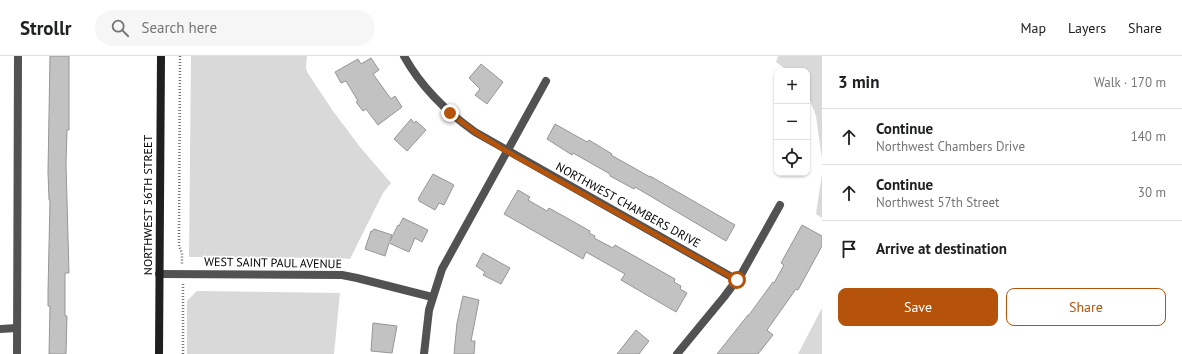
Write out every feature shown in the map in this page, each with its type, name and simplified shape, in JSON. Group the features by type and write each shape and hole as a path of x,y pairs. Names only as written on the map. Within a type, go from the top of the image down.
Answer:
{"main road":[{"name":"NORTHWEST 56TH STREET","path":"159,354 161,56"}],"street":[{"path":"17,354 18,56"},
{"name":"NORTHWEST CHAMBERS DRIVE","path":"404,56 431,93 450,113 475,132 506,151 737,280"},
{"path":"424,354 432,296 442,268 546,81"},
{"path":"677,354 737,280 780,205"},
{"name":"WEST SAINT PAUL AVENUE","path":"159,274 342,275 432,296"},
{"path":"0,329 17,328"}],"path":[{"path":"180,56 179,246 182,253 183,354"}],"shaded area":[{"path":"191,56 307,56 307,72 333,111 360,147 391,183 383,193 350,259 189,257"},
{"path":"778,56 822,56 822,159 816,116 810,101 810,68 784,68 776,62"},
{"path":"822,174 822,218 816,214"},
{"path":"197,291 340,293 334,354 187,354 187,301"},
{"path":"822,308 822,354 798,354"}],"building":[{"path":"50,56 69,56 69,130 67,130 66,164 69,273 65,273 65,316 67,316 66,354 49,354 50,306 48,306 48,292 50,200 48,172"},
{"path":"371,58 379,70 373,74 391,99 395,96 402,107 378,125 366,109 363,111 356,102 358,101 346,81 341,83 335,72 358,59 361,64"},
{"path":"481,64 503,82 487,104 475,95 480,89 469,78"},
{"path":"411,119 414,123 416,121 426,130 407,151 394,139"},
{"path":"555,124 587,142 589,140 612,154 611,155 735,225 726,241 635,187 634,189 610,176 610,174 573,153 572,155 547,139"},
{"path":"433,174 454,185 444,205 439,203 435,210 418,199"},
{"path":"518,190 530,197 528,200 547,211 549,208 590,231 589,233 595,236 594,238 613,248 615,245 675,279 674,282 681,286 680,289 687,293 676,312 621,280 625,274 586,252 583,259 504,214"},
{"path":"403,218 428,230 422,242 415,238 409,252 389,243 385,256 365,249 371,231 374,229 392,235 390,241"},
{"path":"802,225 822,236 822,246 798,290 796,289 767,330 773,335 758,354 717,354 749,315 773,282 774,283 784,265 781,263"},
{"path":"483,253 510,268 501,284 483,275 485,272 476,266"},
{"path":"463,296 479,300 471,341 475,341 474,354 454,354 457,323"},
{"path":"373,323 397,326 392,353 371,351"},
{"path":"636,330 649,341 639,354 617,354"}],"route":[{"path":"450,113 475,132 506,151 737,280"}]}
